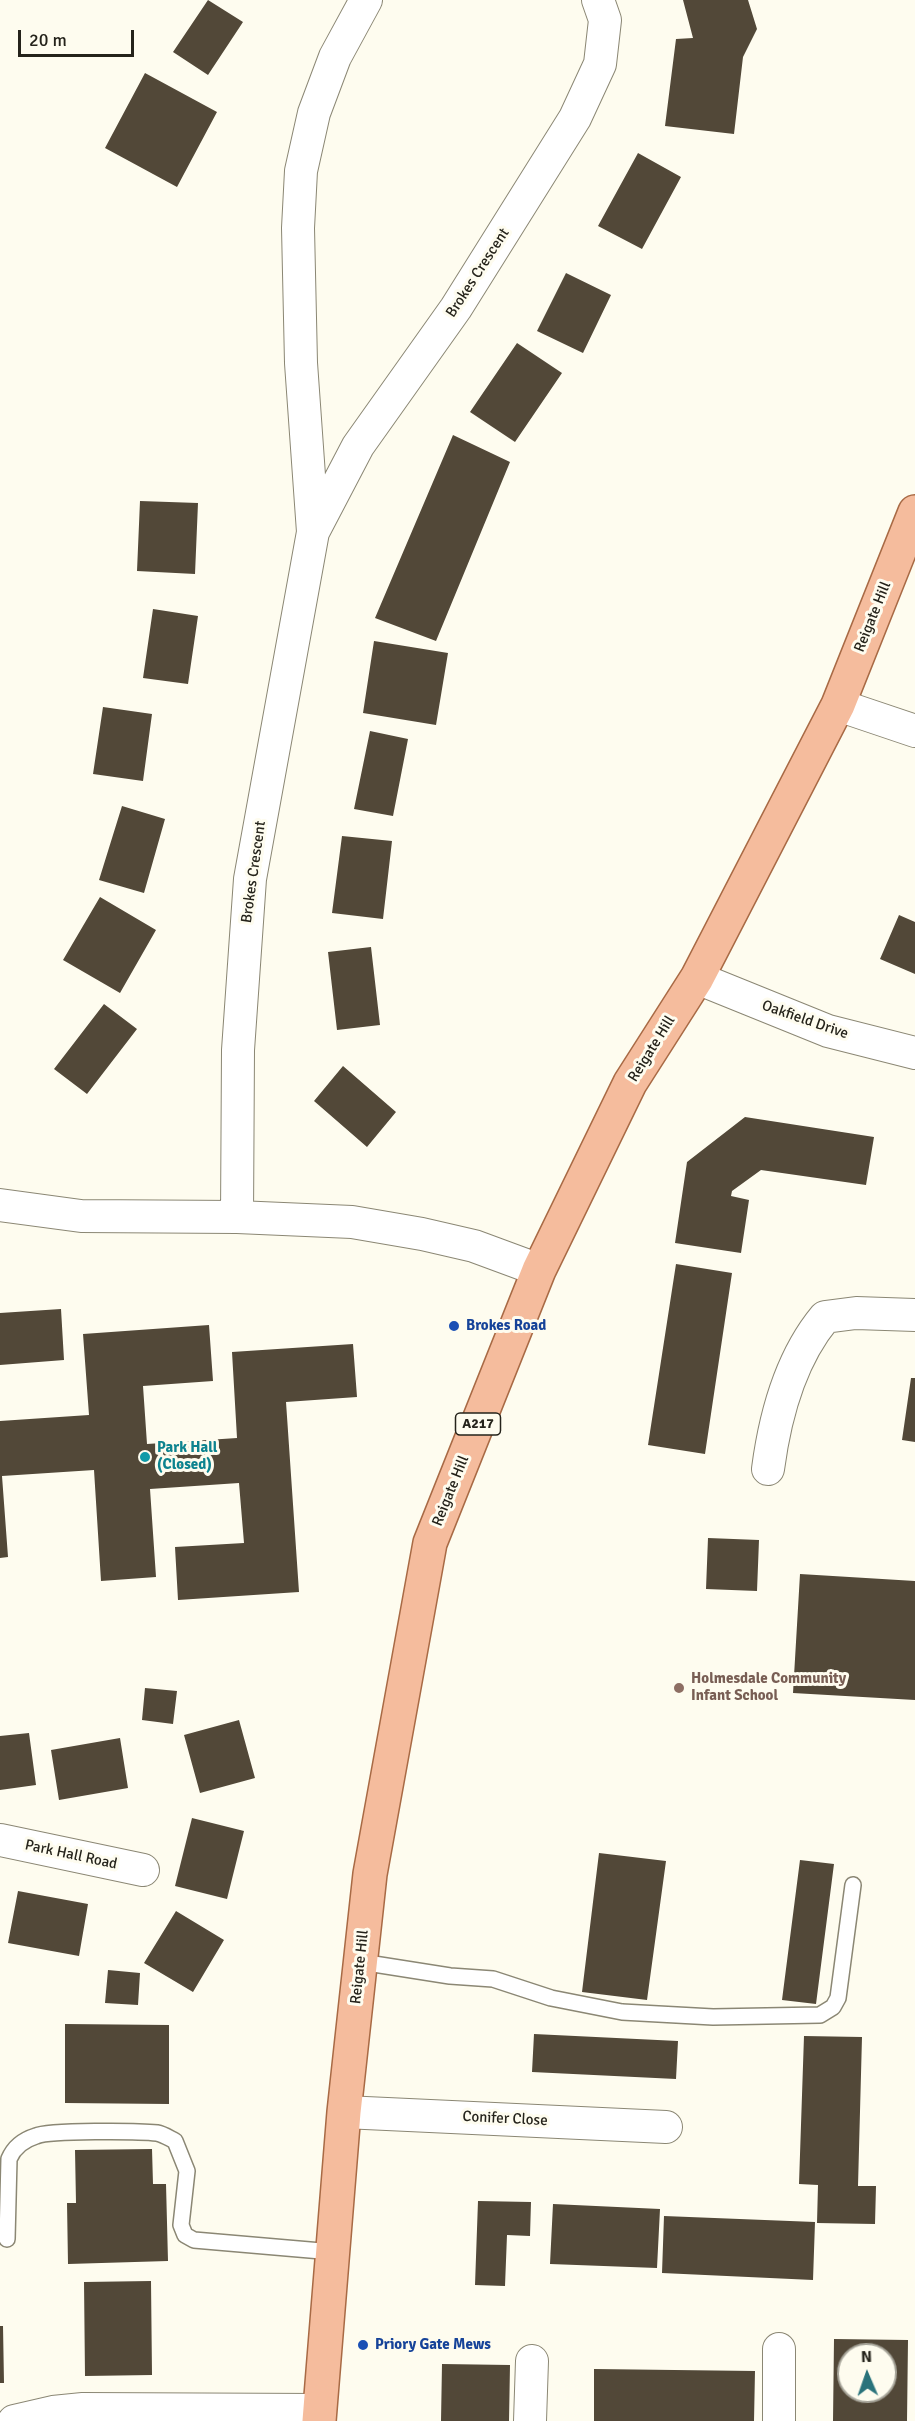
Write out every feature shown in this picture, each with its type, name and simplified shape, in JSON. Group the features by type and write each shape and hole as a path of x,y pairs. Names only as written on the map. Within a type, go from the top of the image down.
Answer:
{"main road":[{"name":"Reigate Hill","path":"319,2416 344,2112 370,1874 430,1543 539,1270 630,1083 697,978 838,705 915,512"}],"street":[{"name":"Brokes Crescent","path":"237,1217 238,1050 250,879 313,532 302,363 298,228 301,171 314,113 335,57 366,0"},
{"name":"Brokes Crescent","path":"313,532 358,446 456,308 575,118 600,64 605,20 598,0"},
{"path":"838,705 915,731"},
{"name":"Oakfield Drive","path":"697,978 828,1031 915,1053"},
{"path":"0,1205 81,1216 237,1217 352,1222 474,1246 539,1270"},
{"path":"768,1469 774,1428 789,1383 810,1335 825,1317 856,1312 915,1315"},
{"name":"Park Hall Road","path":"0,1840 142,1870"},
{"name":"Conifer Close","path":"344,2112 666,2127"},
{"path":"779,2349 779,2421"},
{"path":"530,2421 532,2361"},
{"path":"14,2421 53,2412 83,2409 319,2416"}],"lane":[{"path":"361,1962 450,1976 493,1979 552,1998 622,2012 713,2018 820,2015 832,2007 838,1998 853,1885"},
{"path":"7,2239 9,2159 12,2150 23,2142 38,2134 60,2132 159,2133 175,2141 187,2170 181,2226 185,2235 194,2240 333,2252"}],"building":[{"path":"208,0 243,22 208,75 173,52"},
{"path":"683,0 748,0 757,29 743,57 734,134 665,126 676,39 693,38"},
{"path":"145,73 217,112 177,187 105,148"},
{"path":"638,153 681,177 642,249 598,226"},
{"path":"566,273 611,295 583,353 537,331"},
{"path":"517,343 562,373 515,442 470,412"},
{"path":"453,435 510,462 436,641 375,618"},
{"path":"140,501 198,503 195,574 137,571"},
{"path":"153,609 198,616 188,684 143,678"},
{"path":"374,641 448,653 436,725 363,713"},
{"path":"103,707 152,714 143,781 93,774"},
{"path":"370,731 408,739 393,816 354,809"},
{"path":"122,806 165,819 144,893 99,880"},
{"path":"342,836 392,841 383,919 332,913"},
{"path":"100,897 156,930 120,993 63,960"},
{"path":"899,915 915,922 915,974 880,959"},
{"path":"371,947 380,1025 337,1030 328,952"},
{"path":"104,1004 137,1029 87,1094 54,1069"},
{"path":"343,1066 396,1112 367,1147 314,1101"},
{"path":"745,1117 874,1137 866,1185 761,1170 732,1191 731,1196 749,1200 741,1253 675,1243 687,1162"},
{"path":"676,1264 732,1273 705,1454 648,1445"},
{"path":"61,1309 64,1360 0,1365 0,1313"},
{"name":"Park Hall (Closed)","path":"209,1325 213,1381 143,1386 147,1444 237,1438 232,1352 353,1344 357,1397 286,1402 299,1592 178,1600 175,1547 244,1543 239,1483 150,1489 156,1577 101,1581 94,1470 2,1476 8,1557 0,1558 0,1421 89,1415 83,1334"},
{"path":"911,1378 915,1378 915,1442 902,1440"},
{"path":"708,1538 759,1540 757,1591 706,1589"},
{"path":"800,1574 915,1581 915,1700 793,1693"},
{"path":"145,1688 177,1691 173,1724 142,1720"},
{"path":"239,1720 255,1778 200,1793 184,1735"},
{"path":"29,1733 36,1785 0,1790 0,1736"},
{"path":"120,1738 128,1788 59,1800 51,1750"},
{"path":"192,1818 244,1831 227,1899 175,1886"},
{"path":"599,1853 666,1861 647,2000 582,1992"},
{"path":"800,1860 834,1864 816,2004 782,2000"},
{"path":"18,1891 88,1904 79,1956 8,1943"},
{"path":"176,1911 224,1940 193,1992 144,1963"},
{"path":"108,1970 140,1973 138,2005 105,2003"},
{"path":"65,2024 169,2025 169,2104 65,2103"},
{"path":"534,2034 678,2041 676,2079 532,2072"},
{"path":"804,2036 862,2037 858,2186 876,2186 875,2224 817,2223 818,2185 799,2184"},
{"path":"152,2149 153,2184 166,2184 168,2261 68,2264 67,2203 76,2203 75,2150"},
{"path":"478,2201 531,2202 530,2236 507,2235 505,2286 475,2285"},
{"path":"553,2204 660,2209 657,2268 550,2264"},
{"path":"664,2216 815,2222 813,2280 662,2273"},
{"path":"151,2281 152,2375 85,2376 84,2282"},
{"path":"0,2326 3,2326 4,2383 0,2383"},
{"path":"834,2339 908,2340 907,2421 833,2421"},
{"path":"442,2364 510,2365 509,2421 441,2421"},
{"path":"594,2369 755,2371 754,2421 594,2421"}],"place":[{"name":"Brokes Road","path":"454,1326"},
{"name":"Park Hall (Closed)","path":"145,1457"},
{"name":"Holmesdale Community Infant School","path":"679,1688"},
{"name":"Priory Gate Mews","path":"363,2345"}]}
